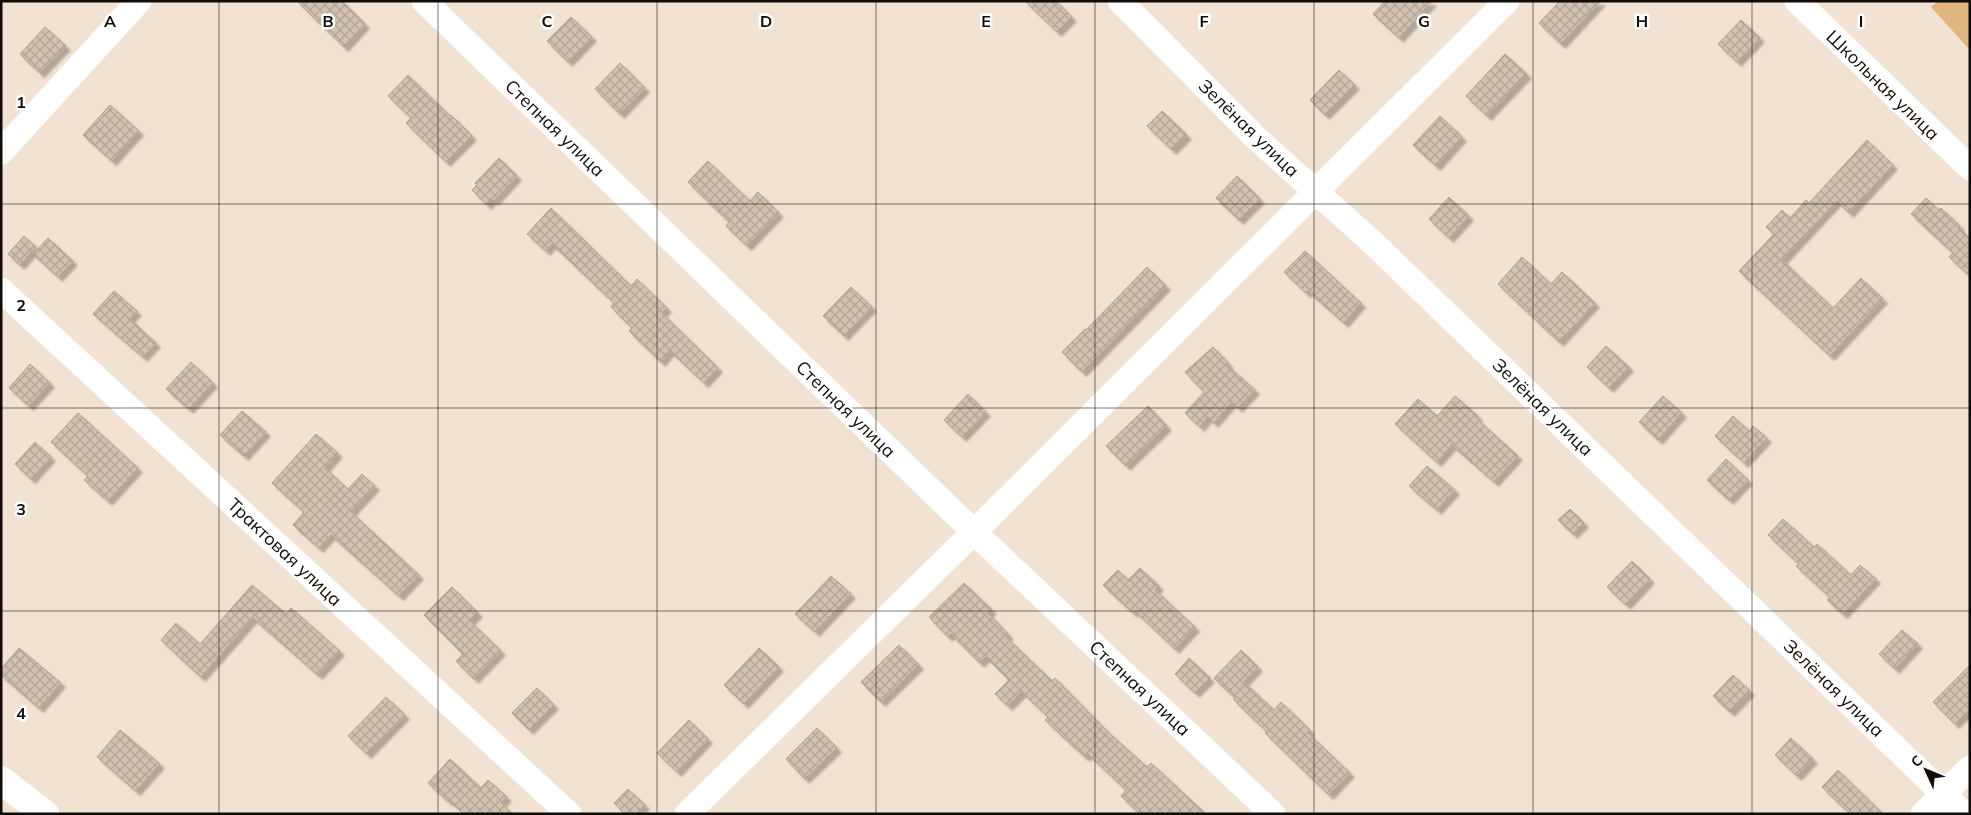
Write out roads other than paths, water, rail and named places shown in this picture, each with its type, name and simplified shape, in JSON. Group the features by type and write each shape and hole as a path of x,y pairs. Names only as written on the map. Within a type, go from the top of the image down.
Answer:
{"main road":[{"path":"1,780 45,814"}],"street":[{"path":"1,152 138,1"},
{"name":"Степная улица","path":"424,1 974,532 1273,814"},
{"name":"Зелёная улица","path":"1120,1 1255,137 1379,248 1964,814"},
{"path":"687,814 974,532 1507,1"},
{"name":"Школьная улица","path":"1797,1 1970,168"},
{"name":"Трактовая улица","path":"1,290 569,814"},
{"path":"1923,814 1970,768"}]}
